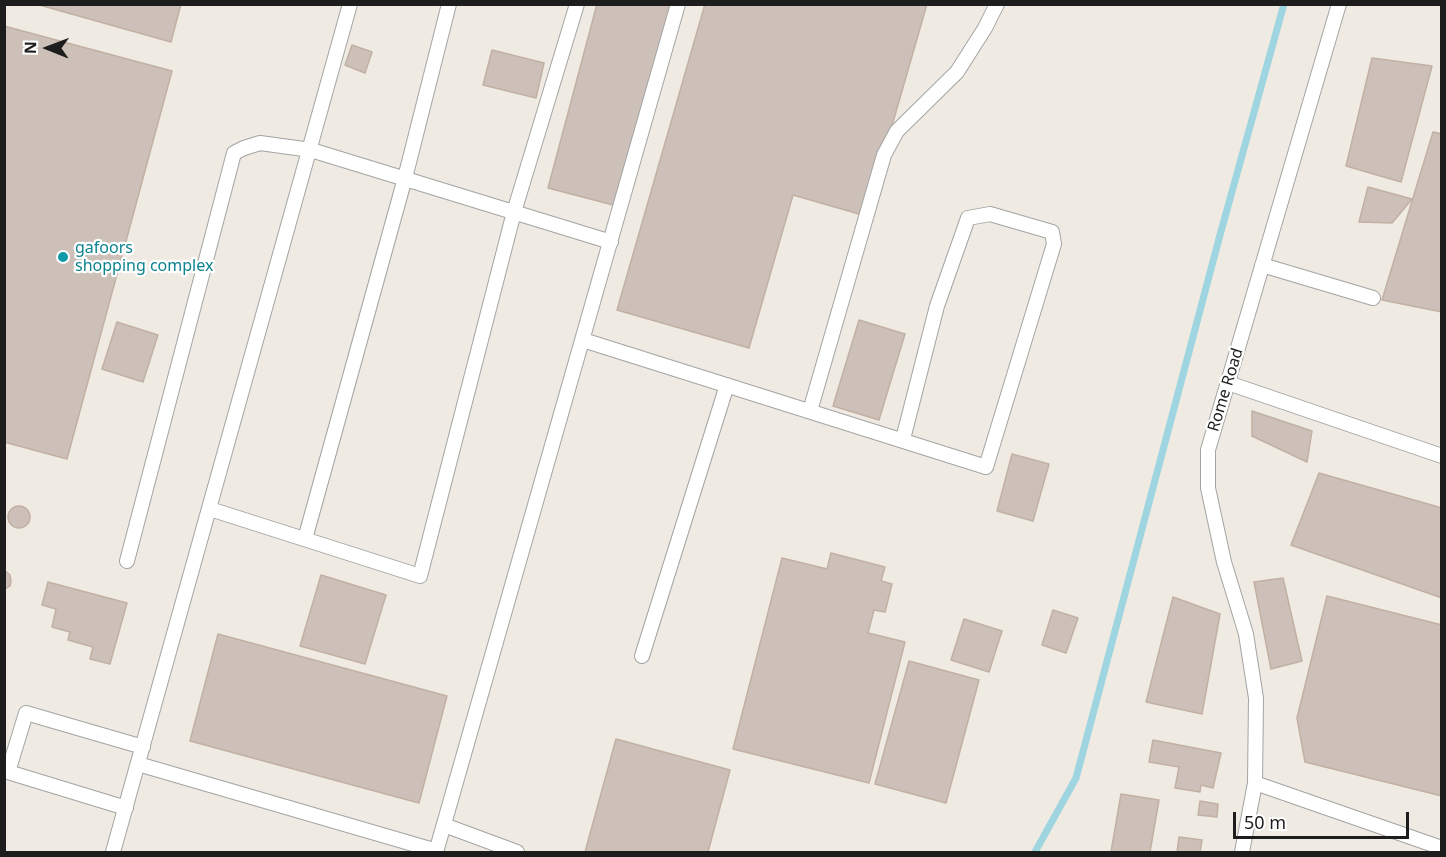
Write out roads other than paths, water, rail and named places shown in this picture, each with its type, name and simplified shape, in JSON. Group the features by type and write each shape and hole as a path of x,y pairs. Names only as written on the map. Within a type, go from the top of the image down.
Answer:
{"lane":[{"path":"113,852 350,4"},
{"path":"305,539 405,178 449,4"},
{"path":"210,508 420,576 514,213 577,4"},
{"path":"138,764 436,852 678,4"},
{"path":"810,411 884,156 897,131 957,72 986,28 997,4"},
{"name":"Rome Road","path":"1242,852 1255,783 1256,698 1246,634 1224,562 1208,488 1208,450 1339,4"},
{"path":"127,561 234,153 260,143 311,150 610,242"},
{"path":"582,340 903,439 986,467 1054,244 1052,232 990,214 968,218 937,306 903,439"},
{"path":"1262,265 1373,298"},
{"path":"1228,383 1442,456"},
{"path":"642,656 727,385"},
{"path":"126,808 8,772 26,713 143,747"},
{"path":"1255,783 1442,848"},
{"path":"444,825 517,852"}],"waterway":[{"path":"1035,852 1076,778 1220,235 1284,4"}],"place":[{"name":"gafoors shopping complex","path":"63,257"}]}
